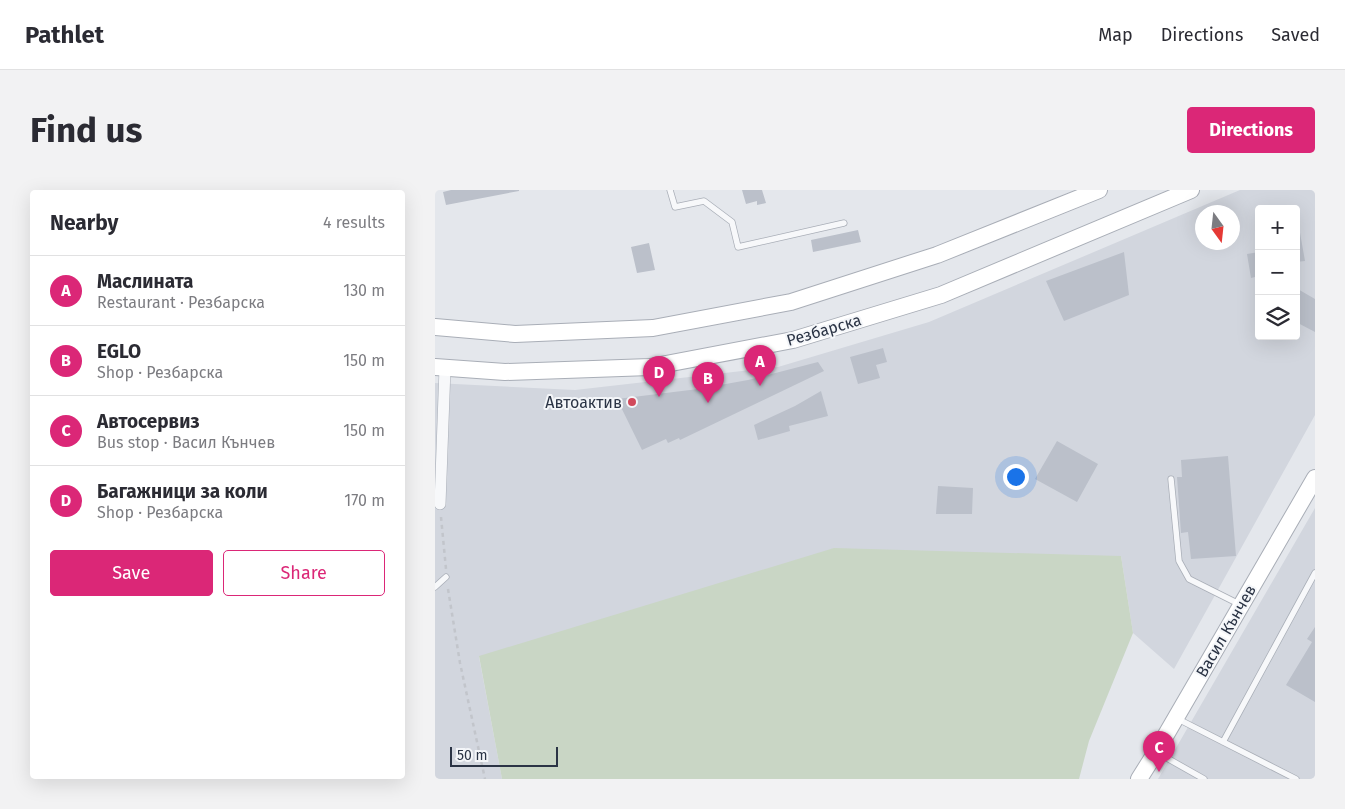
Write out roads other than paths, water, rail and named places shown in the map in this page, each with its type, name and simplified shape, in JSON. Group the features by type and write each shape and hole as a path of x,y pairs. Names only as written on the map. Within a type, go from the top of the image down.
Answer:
{"street":[{"path":"435,327 515,334 653,328 791,302 937,255 1099,190"},
{"name":"Резбарска","path":"440,367 505,372 650,367 793,340 941,295 1191,190"},
{"path":"440,367 440,504"},
{"name":"Васил Кънчев","path":"1139,779 1313,480 1315,466"}],"lane":[{"path":"670,190 675,206 705,201 732,222 738,247 844,223"},
{"path":"1171,479 1179,561 1189,578 1241,605"},
{"path":"1223,742 1315,573"},
{"path":"435,587 447,577"},
{"path":"1176,718 1296,779"},
{"path":"1156,752 1203,779"}],"place":[{"name":"Маслината","path":"760,386"},
{"name":"Багажници за коли","path":"659,397"},
{"name":"Автоактив","path":"632,402"},
{"name":"EGLO","path":"708,403"},
{"name":"Автосервиз","path":"1159,772"}]}
